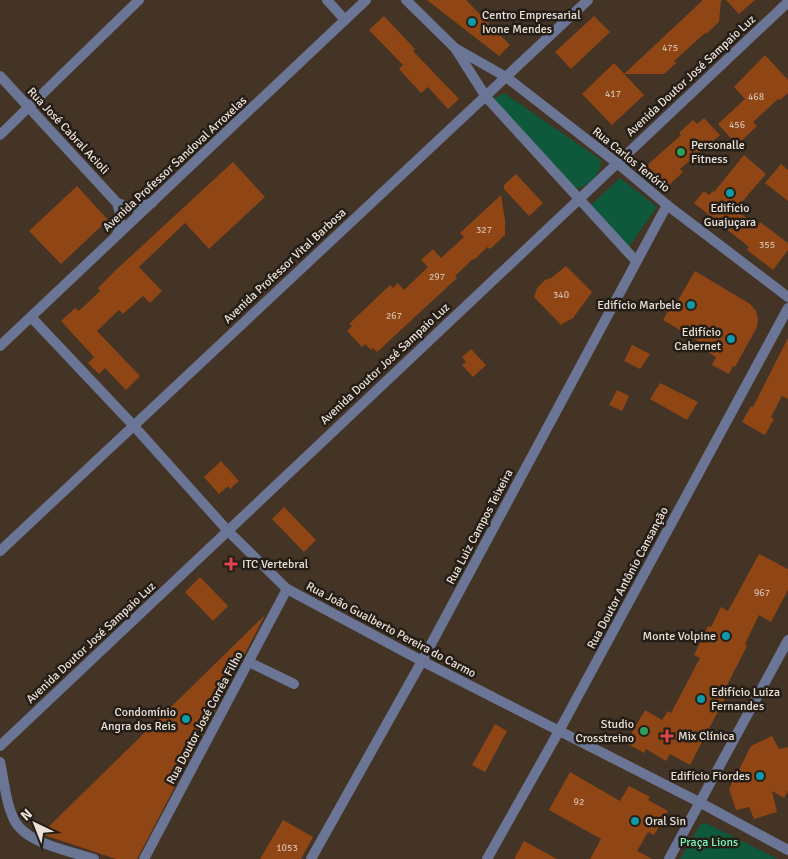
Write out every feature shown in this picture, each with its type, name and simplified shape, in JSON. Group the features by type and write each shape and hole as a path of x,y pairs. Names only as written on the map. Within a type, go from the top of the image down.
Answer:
{"street":[{"path":"0,135 139,0"},
{"path":"327,0 345,20"},
{"name":"Avenida Professor Sandoval Arroxelas","path":"0,346 366,0"},
{"name":"Rua Carlos Tenório","path":"406,0 455,48 486,97 636,261"},
{"name":"Avenida Professor Vital Barbosa","path":"0,551 588,0"},
{"name":"Avenida Doutor José Sampaio Luz","path":"0,746 788,2"},
{"name":"Rua Carlos Tenório","path":"455,48 506,77 788,298"},
{"name":"Rua José Cabral Acioli","path":"0,76 117,203"},
{"path":"117,235 121,223 117,203 136,208 152,202"},
{"name":"Rua Luiz Campos Teixeira","path":"311,859 422,661 667,205"},
{"name":"Rua Doutor Antônio Cansanção","path":"487,859 559,731 788,308"},
{"name":"Rua João Gualberto Pereira do Carmo","path":"31,317 133,425 228,530 287,589 422,661 700,802 788,850"},
{"name":"Rua Doutor José Corrêa Filho","path":"144,859 287,589"},
{"path":"669,859 788,640"},
{"path":"249,662 294,684"},
{"path":"0,762 11,815 18,826 31,838 94,859"}],"green space":[{"path":"504,93 601,160 599,171 589,183 574,189 495,103 495,98"},
{"path":"620,178 657,207 628,248 590,206"},
{"name":"Praça Lions","path":"706,823 778,859 680,859 700,825"}],"building":[{"name":"Centro Empresarial Ivone Mendes","path":"427,0 466,0 510,45 499,56"},
{"path":"703,0 721,0 719,22 674,61 676,63 664,74 624,74"},
{"path":"726,0 755,0 739,14"},
{"path":"384,16 415,49 413,51 459,99 448,109 428,87 421,93 399,69 403,65 369,30"},
{"path":"594,16 610,32 571,69 555,52"},
{"path":"765,55 788,80 788,93 780,100 778,99 753,122 757,126 737,145 718,124 745,99 734,87"},
{"path":"614,63 644,95 612,125 582,94"},
{"path":"704,118 720,135 680,169 683,172 667,187 657,176 653,178 644,168 681,135 679,133 693,120 697,124"},
{"path":"744,155 766,174 736,209 757,227 760,222 788,243 788,250 773,270 747,250 749,247 694,203 704,191 709,195 714,192"},
{"path":"233,162 265,197 209,249 185,223 139,267 162,291 150,303 143,296 123,314 119,310 97,331 140,376 126,390 105,368 99,374 88,363 94,357 61,321 75,308 79,311 100,291 98,288 117,269"},
{"path":"781,164 788,170 788,201 765,183"},
{"path":"516,174 543,203 529,216 504,189 504,185"},
{"path":"77,186 108,220 61,264 29,231"},
{"path":"501,195 505,235 490,249 487,247 473,259 455,276 457,278 377,352 373,348 371,350 365,344 362,347 347,331 352,326 349,324 390,285 393,288 398,283 404,290 428,267 421,260 433,249 441,258 464,237 460,233"},
{"path":"566,266 592,292 573,318 561,325 534,297 537,288 545,280 551,278"},
{"path":"695,271 750,304 756,311 757,327 735,367 733,366 729,374 712,365 716,357 706,351 708,347 663,320 674,300 677,302"},
{"path":"788,338 788,399 782,396 771,417 774,419 765,435 742,422 751,406 753,407"},
{"path":"632,345 650,354 640,369 624,361"},
{"path":"471,349 486,365 473,377 462,365 466,362 462,357"},
{"path":"660,383 698,402 687,420 650,399"},
{"path":"617,390 629,396 622,411 609,405"},
{"path":"221,461 239,481 230,489 228,486 219,494 204,477"},
{"path":"284,507 316,540 304,552 272,519"},
{"path":"759,554 788,569 788,590 771,622 759,615 745,644 747,646 724,691 728,692 690,765 670,754 666,761 646,749 644,753 626,743 645,710 662,720 668,711 671,713 700,658 694,655 708,626 711,627 721,607 728,611"},
{"path":"200,577 228,606 213,621 185,592"},
{"name":"Condomínio Angra dos Reis","path":"265,615 137,859 116,859 41,834"},
{"path":"495,724 507,731 485,772 472,765"},
{"name":"Edifício Fiordes","path":"772,736 779,749 788,747 788,791 784,798 772,791 777,812 754,819 749,807 736,810 729,789 751,746"},
{"path":"570,772 620,801 629,786 650,797 648,800 668,811 654,835 648,832 637,851 652,859 590,859 601,839 549,810"},
{"path":"283,820 313,837 301,859 260,859"},
{"path":"524,841 557,859 514,859"}],"place":[{"name":"Centro Empresarial Ivone Mendes","path":"472,22"},
{"name":"Personalle Fitness","path":"681,152"},
{"name":"Edifício Guajuçara","path":"730,193"},
{"name":"Edifício Marbele","path":"691,305"},
{"name":"Edifício Cabernet","path":"731,339"},
{"name":"ITC Vertebral","path":"231,564"},
{"name":"Monte Volpine","path":"726,636"},
{"name":"Edifício Luiza Fernandes","path":"701,699"},
{"name":"Condomínio Angra dos Reis","path":"186,719"},
{"name":"Studio Crosstreino","path":"644,731"},
{"name":"Mix Clínica","path":"667,736"},
{"name":"Edifício Fiordes","path":"760,776"},
{"name":"Oral Sin","path":"635,821"}]}
